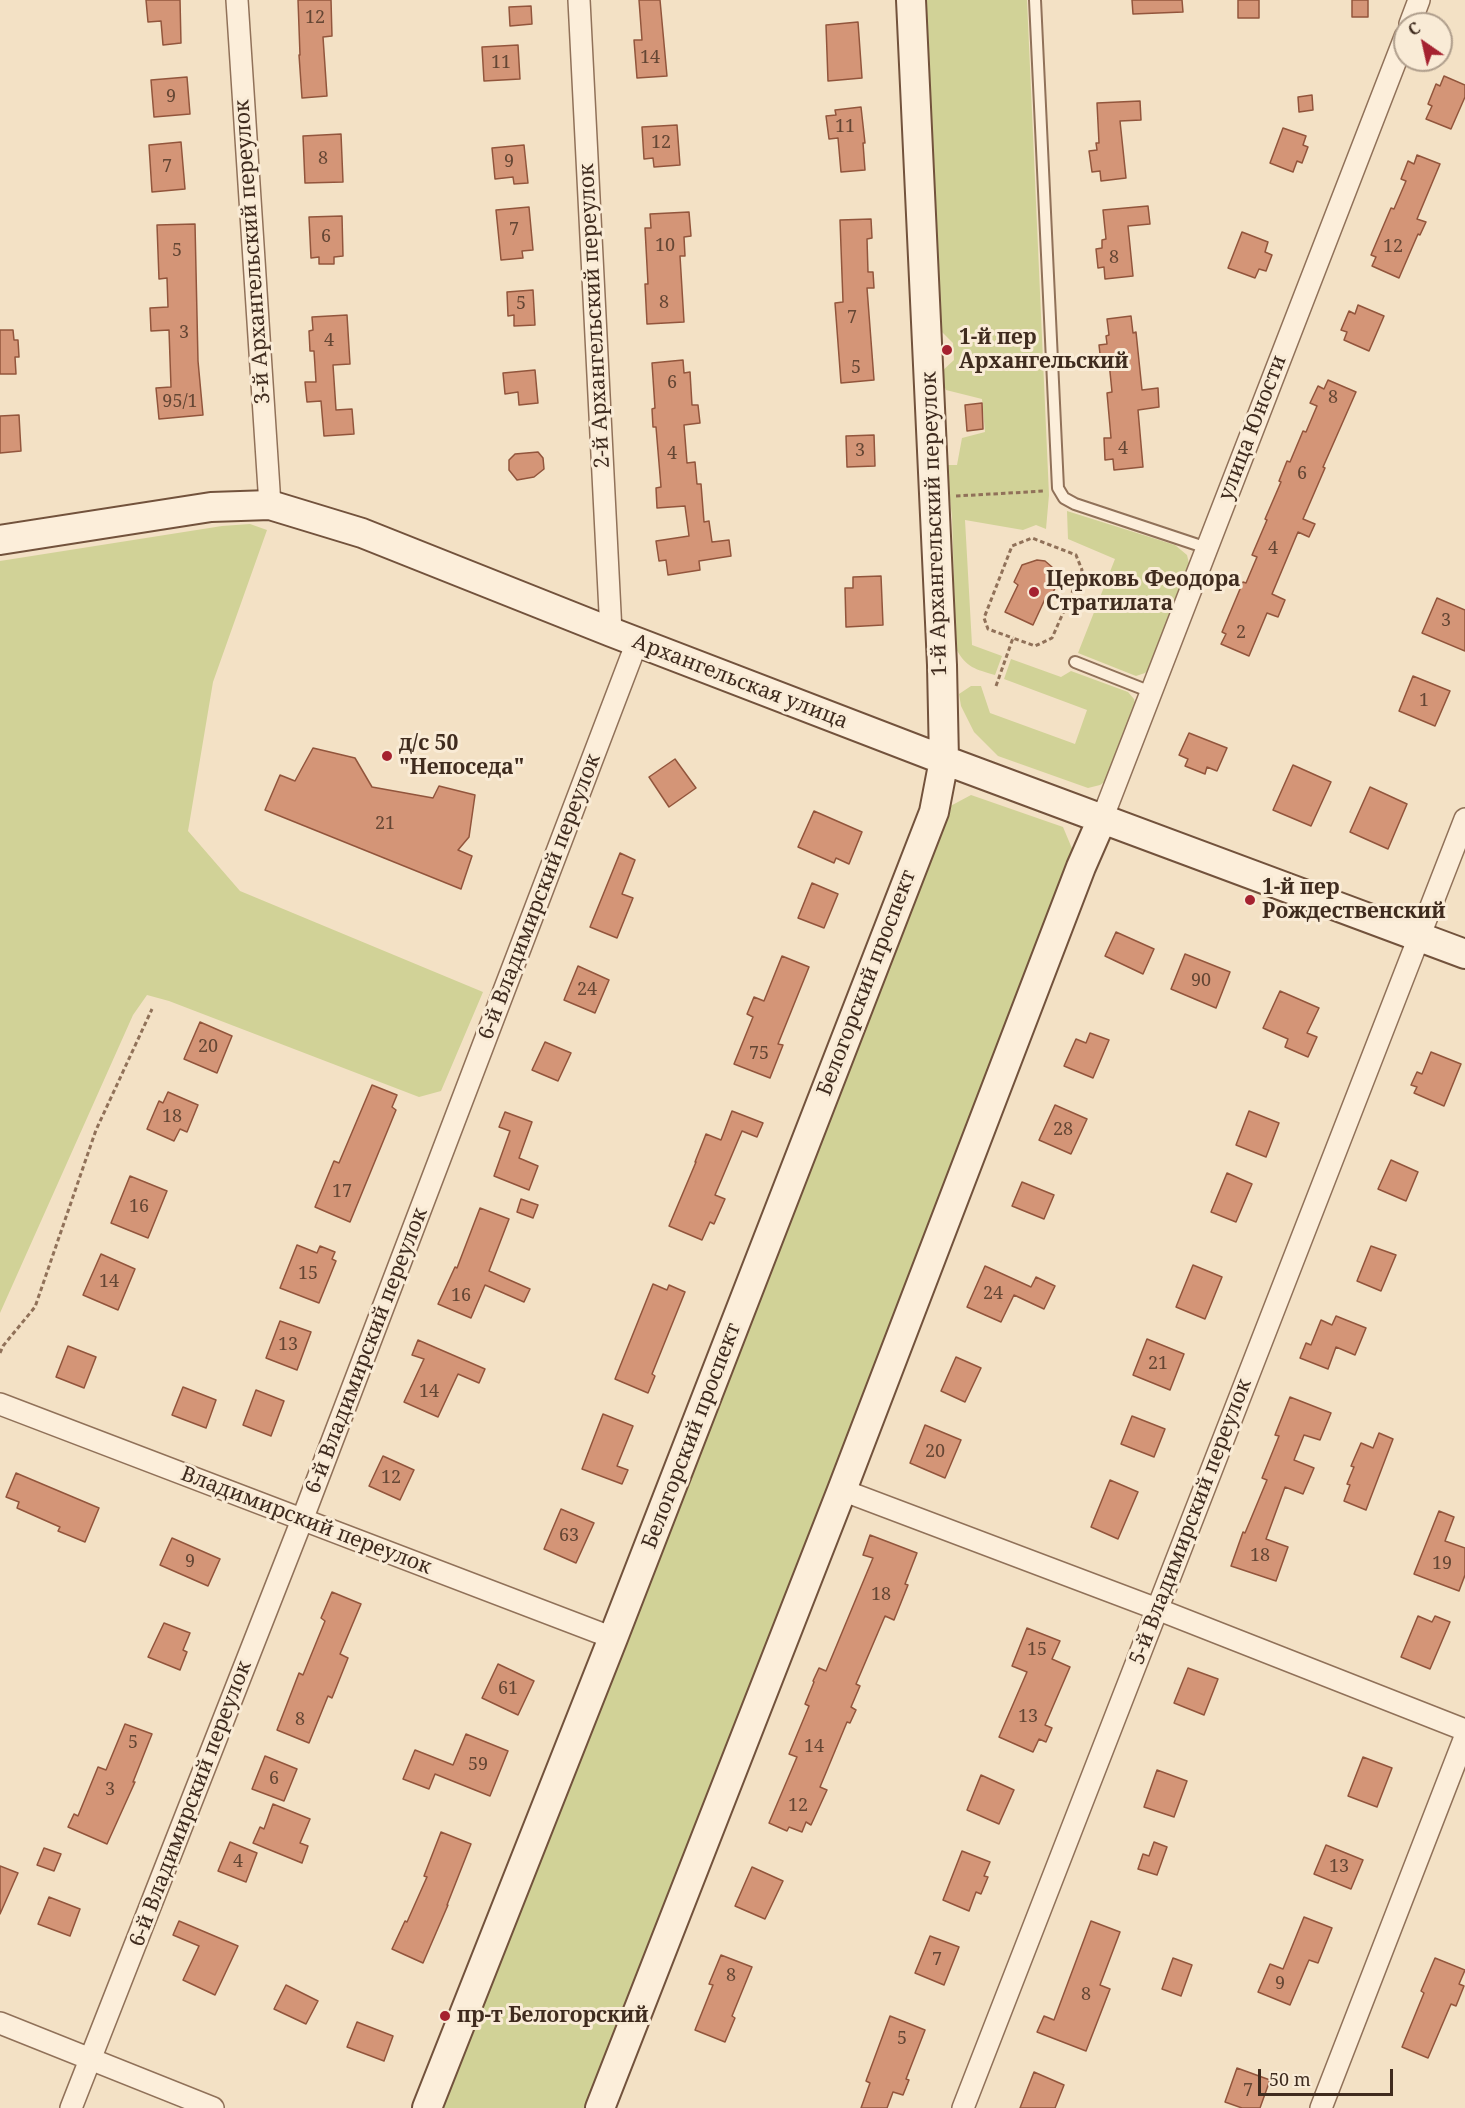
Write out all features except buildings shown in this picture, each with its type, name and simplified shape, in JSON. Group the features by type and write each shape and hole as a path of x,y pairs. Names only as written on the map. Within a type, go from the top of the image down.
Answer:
{"street":[{"name":"3-й Архангельский переулок","path":"237,0 270,505"},
{"name":"2-й Архангельский переулок","path":"579,0 611,632"},
{"name":"1-й Архангельский переулок","path":"911,0 944,760"},
{"name":"улица Юности","path":"1102,819 1393,68"},
{"name":"Архангельская улица","path":"0,540 211,507 270,505 362,533 944,760 1465,954"},
{"name":"6-й Владимирский переулок","path":"71,2108 302,1520 638,642"},
{"name":"Белогорский проспект","path":"428,2108 934,812 944,760"},
{"path":"600,2108 842,1490 1076,878 1102,819"},
{"name":"5-й Владимирский переулок","path":"963,2108 1465,819"},
{"name":"Владимирский переулок","path":"0,1404 613,1638"},
{"path":"842,1490 1157,1609 1465,1730"},
{"path":"1321,2108 1465,1737"},
{"path":"0,2023 213,2108"}],"lane":[{"path":"1035,0 1058,488 1064,498 1075,504 1207,548"},
{"path":"1075,662 1151,692"}],"path":[{"path":"934,498 1058,488"},
{"path":"1032,538 1076,555 1082,570 1052,638 1035,646 1013,638 988,629 984,618 1012,546 1032,538"},
{"path":"996,686 1013,638"},
{"path":"0,1353 3,1346 35,1307 96,1130 152,1009"}],"green space":[{"path":"922,0 1027,0 1049,495 1046,529 1036,525 1023,530 965,520 972,645 1002,656 995,675 972,667 956,649 952,517 946,465 957,465 962,438 985,432 982,399 946,390 942,381 941,372 954,360 953,343 940,330 934,160"},
{"path":"1067,511 1175,545 1187,555 1190,568 1153,666 1145,673 1136,676 1078,653 1115,559 1068,539"},
{"path":"250,524 267,530 213,682 188,831 240,891 483,992 441,1091 419,1097 169,1001 147,995 133,1015 0,1313 0,561 222,526"},
{"path":"1011,659 1061,677 1071,671 1128,692 1134,699 1137,710 1109,779 1100,785 1088,788 998,756 974,732 961,706 959,694 971,686 981,686 990,713 1075,744 1087,710 1004,679"},
{"path":"971,795 1063,827 1076,858 590,2108 437,2108 943,810"}],"place":[{"name":"1-й пер Архангельский","path":"947,350"},
{"name":"Церковь Феодора Стратилата","path":"1034,592"},
{"name":"д/с 50 \"Непоседа\"","path":"387,756"},
{"name":"1-й пер Рождественский","path":"1250,900"},
{"name":"пр-т Белогорский","path":"445,2016"}]}
